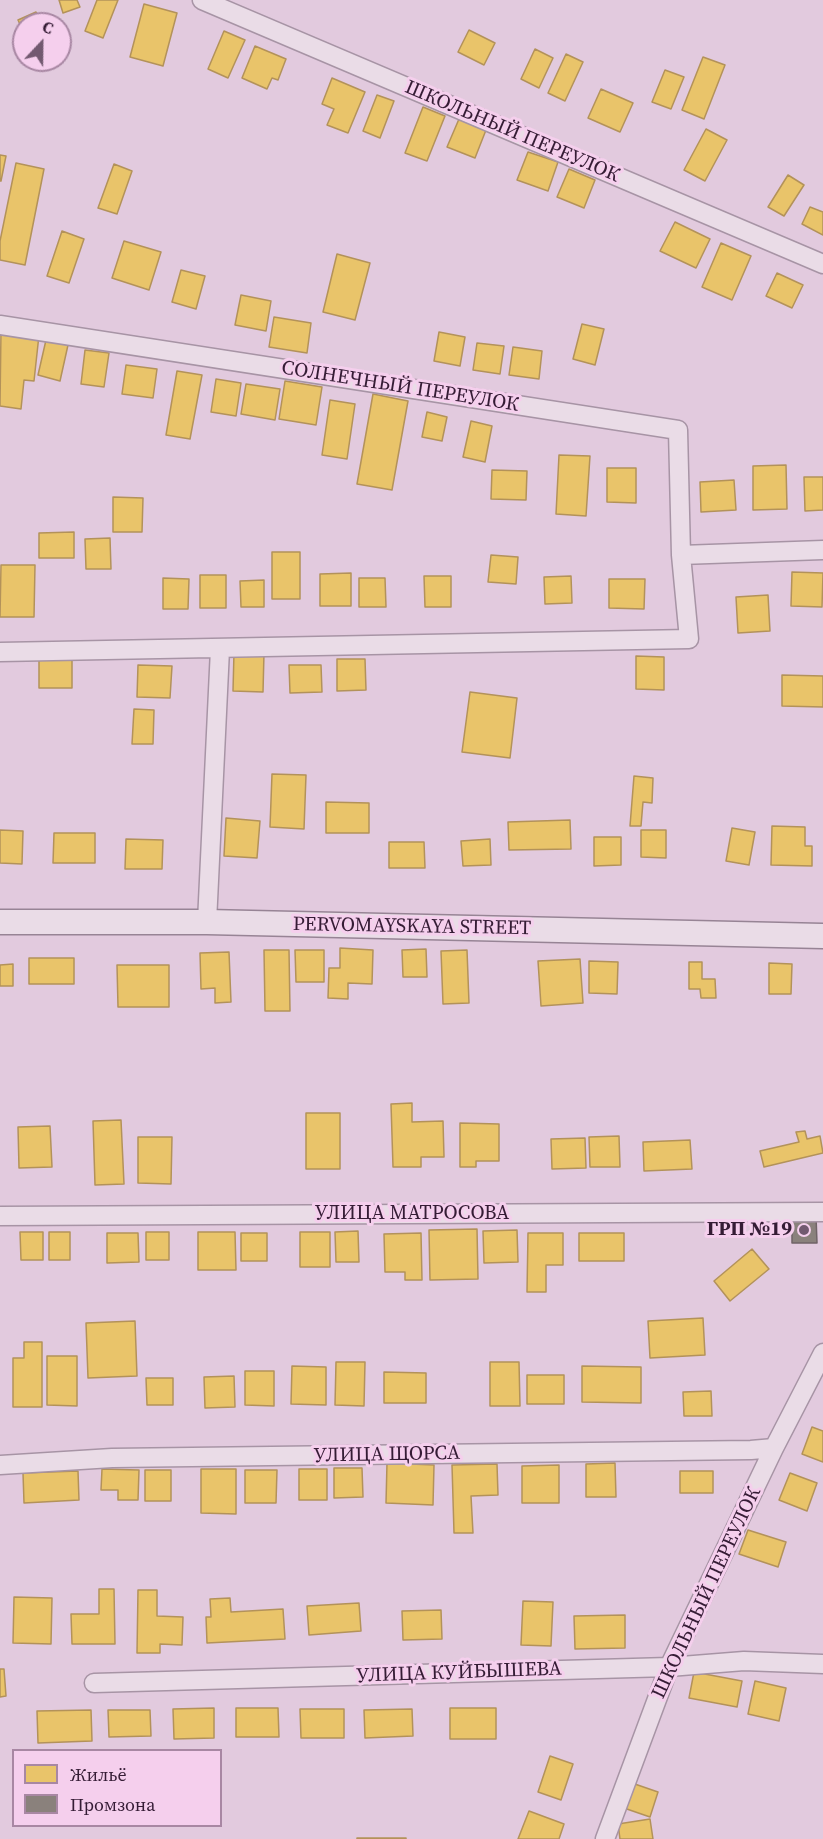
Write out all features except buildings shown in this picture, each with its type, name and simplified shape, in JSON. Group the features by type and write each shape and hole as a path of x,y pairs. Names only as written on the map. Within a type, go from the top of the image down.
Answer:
{"main road":[{"name":"PERVOMAYSKAYA STREET","path":"0,922 207,922 823,936"}],"street":[{"name":"ШКОЛЬНЫЙ ПЕРЕУЛОК","path":"202,0 823,264"},
{"name":"СОЛНЕЧНЫЙ ПЕРЕУЛОК","path":"0,325 678,430 681,555 689,639 0,652"},
{"path":"681,555 823,550"},
{"path":"207,922 220,649"},
{"name":"УЛИЦА МАТРОСОВА","path":"0,1216 823,1212"},
{"name":"ШКОЛЬНЫЙ ПЕРЕУЛОК","path":"605,1839 669,1667 774,1448 823,1353"},
{"name":"УЛИЦА ЩОРСА","path":"0,1465 112,1458 774,1448"},
{"name":"УЛИЦА КУЙБЫШЕВА","path":"94,1683 669,1667 744,1661 823,1664"}],"place":[{"name":"ГРП №19","path":"804,1230"}]}
